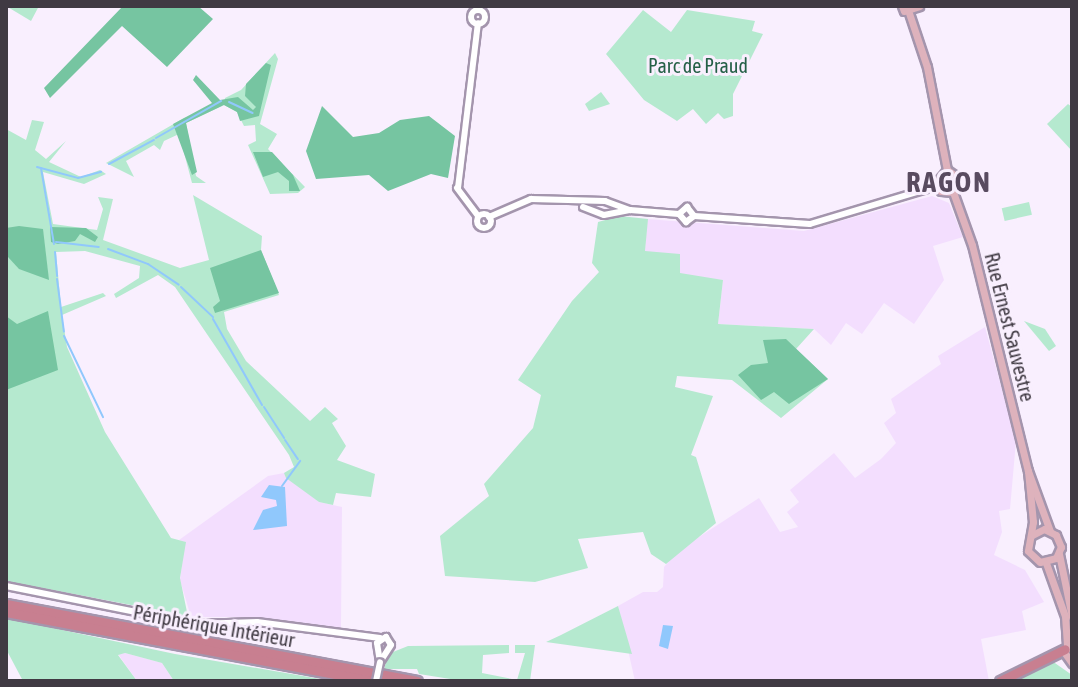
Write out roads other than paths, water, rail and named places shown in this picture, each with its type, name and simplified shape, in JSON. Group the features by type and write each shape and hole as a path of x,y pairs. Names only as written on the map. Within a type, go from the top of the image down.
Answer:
{"highway":[{"name":"Périphérique Intérieur","path":"6,604 417,681"},
{"path":"6,612 370,681"},
{"path":"1000,681 1068,645"}],"main road":[{"path":"911,8 941,126 947,170 939,174 937,186 955,196"},
{"name":"Rue Ernest Sauvestre","path":"947,170 959,178 955,196 1028,471 1050,531"},
{"name":"Rue Ernest Sauvestre","path":"1028,471 1032,535"},
{"path":"1071,613 1059,554 1060,541 1050,531 1032,535 1029,553 1046,563 1065,616 1072,663"},
{"path":"1046,563 1059,554"}],"street":[{"path":"484,9 485,19 478,23 458,188 482,227 489,217 523,200 679,214 686,222 694,216 810,224 937,186"},
{"path":"598,207 604,215 611,208"},
{"path":"478,216 489,217"},
{"path":"6,586 191,624 257,622 391,641 381,649"},
{"path":"359,637 381,649"},
{"path":"376,681 380,638"}],"water":[{"path":"269,485 285,487 287,526 253,530 263,510 277,506 276,500 261,497"},
{"path":"663,625 673,626 668,649 659,646"}],"waterway":[{"path":"156,138 221,101"},
{"path":"229,102 253,113"},
{"path":"109,164 154,140"},
{"path":"37,167 78,178 101,172"},
{"path":"41,168 54,244"},
{"path":"56,242 99,247"},
{"path":"108,249 148,264 179,285"},
{"path":"55,252 57,276"},
{"path":"57,279 64,332"},
{"path":"181,287 213,317"},
{"path":"213,319 262,405"},
{"path":"64,336 103,417"},
{"path":"264,407 284,438"},
{"path":"285,440 298,459"},
{"path":"282,486 300,461"}],"district":[{"name":"RAGON","path":"949,182"}],"park label":[{"name":"Parc de Praud","path":"698,65"}]}
